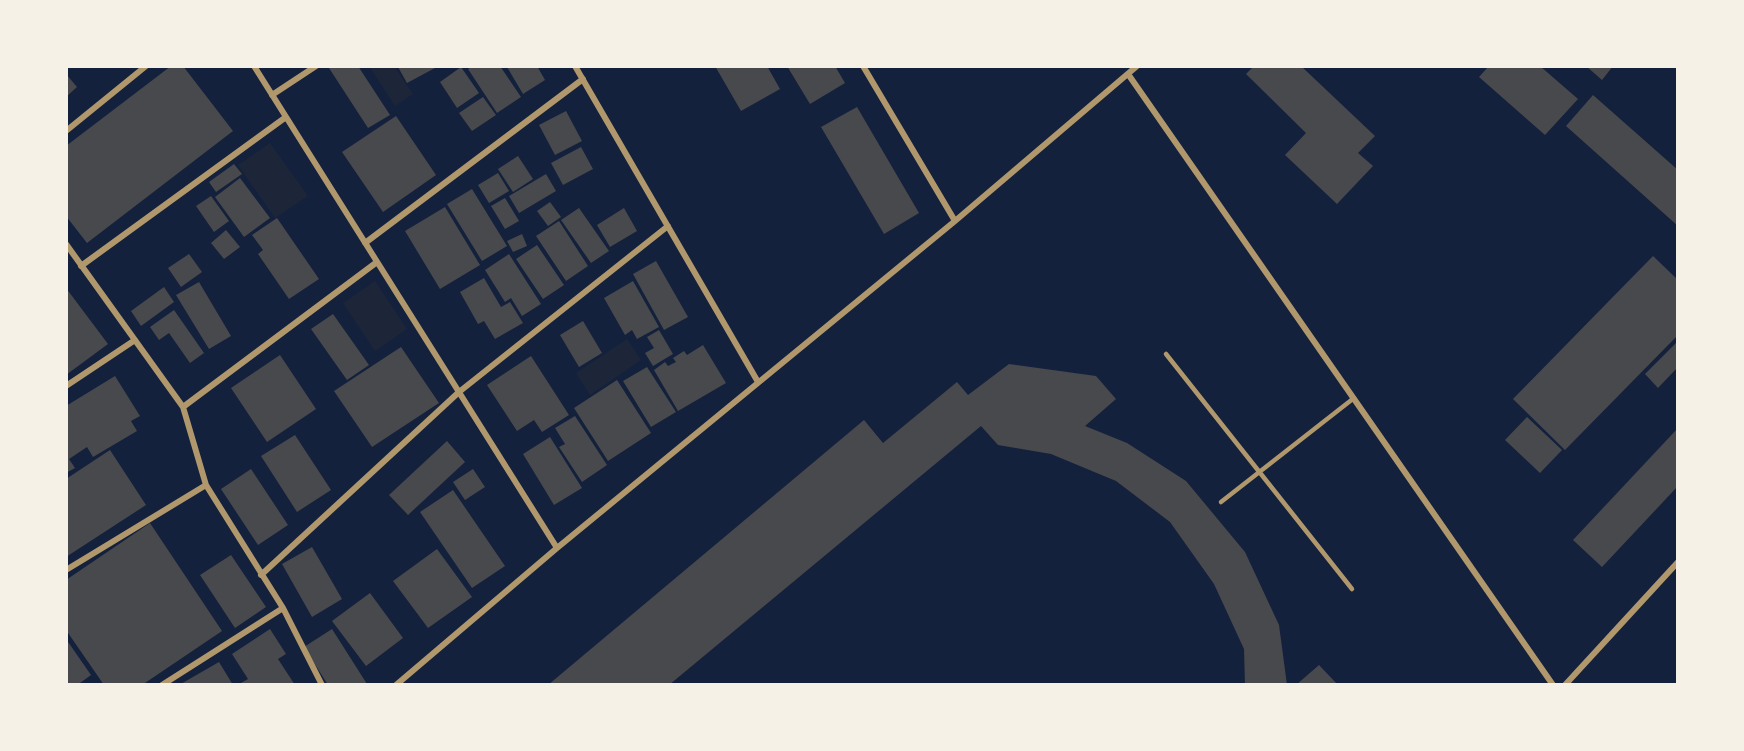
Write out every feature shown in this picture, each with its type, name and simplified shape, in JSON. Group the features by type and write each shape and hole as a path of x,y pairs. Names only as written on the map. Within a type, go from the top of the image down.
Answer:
{"street":[{"path":"66,131 146,66"},
{"path":"254,66 557,548"},
{"path":"272,95 316,66"},
{"path":"575,66 758,382"},
{"path":"863,66 955,220"},
{"path":"396,685 557,548 955,220 1137,66"},
{"path":"1128,74 1552,685"},
{"path":"365,243 583,80"},
{"path":"81,266 286,117"},
{"path":"261,575 459,392 668,226"},
{"path":"66,244 183,406 206,485 284,608 322,685"},
{"path":"183,406 377,262"},
{"path":"66,386 135,340"},
{"path":"66,570 206,485"},
{"path":"1565,685 1678,562"},
{"path":"162,685 284,608"}],"lane":[{"path":"1166,354 1352,589"},
{"path":"1221,502 1354,398"}],"shaded area":[{"path":"369,66 394,66 413,94 395,106"},
{"path":"270,143 308,196 275,218 238,165"},
{"path":"375,281 407,329 375,351 343,303"},
{"path":"627,339 641,360 590,395 576,373"}],"building":[{"path":"171,66 183,66 233,131 87,243 66,216 66,146"},
{"path":"358,66 390,115 368,128 329,68"},
{"path":"433,66 435,68 407,83 398,67"},
{"path":"473,66 500,66 521,97 497,113 468,69"},
{"path":"508,66 537,66 545,80 523,94"},
{"path":"715,66 767,66 780,89 741,111"},
{"path":"787,66 835,66 845,83 810,104"},
{"path":"1254,66 1301,66 1375,136 1358,153 1373,166 1337,204 1285,155 1306,133 1246,74"},
{"path":"1489,66 1540,66 1578,99 1545,135 1479,77"},
{"path":"1586,66 1613,66 1602,80"},
{"path":"461,67 479,93 457,108 440,82"},
{"path":"66,74 77,87 66,97"},
{"path":"1593,95 1678,170 1678,226 1566,126"},
{"path":"483,97 496,115 472,131 459,113"},
{"path":"857,107 919,213 884,234 821,127"},
{"path":"566,111 582,141 555,155 539,125"},
{"path":"396,116 436,175 383,212 342,152"},
{"path":"581,147 593,169 563,185 551,163"},
{"path":"518,156 533,179 513,192 498,169"},
{"path":"234,164 242,174 216,192 209,182"},
{"path":"498,173 509,191 489,203 478,185"},
{"path":"546,174 556,191 519,213 509,196"},
{"path":"240,178 270,218 244,237 215,197"},
{"path":"472,189 507,246 482,261 447,204"},
{"path":"211,196 229,221 214,232 196,206"},
{"path":"505,198 519,221 505,229 491,206"},
{"path":"550,202 561,217 548,226 537,211"},
{"path":"445,207 480,265 440,289 405,231"},
{"path":"579,208 609,251 591,263 561,220"},
{"path":"624,208 637,231 610,247 597,225"},
{"path":"277,218 319,279 289,299 258,254 263,250 252,235"},
{"path":"559,221 588,266 566,281 536,236"},
{"path":"226,230 240,247 224,259 211,243"},
{"path":"522,234 527,246 513,252 507,241"},
{"path":"537,245 564,285 543,299 516,259"},
{"path":"189,254 202,272 181,287 168,268"},
{"path":"509,254 541,304 522,316 511,298 505,302 485,270"},
{"path":"1653,256 1678,280 1678,335 1565,450 1513,399"},
{"path":"656,261 688,317 664,330 633,274"},
{"path":"484,278 501,307 510,302 523,323 495,339 484,321 478,324 460,292"},
{"path":"633,281 659,327 637,339 632,330 625,335 604,298"},
{"path":"199,282 231,336 209,349 176,295"},
{"path":"164,287 174,302 141,326 131,311"},
{"path":"66,288 108,344 66,375"},
{"path":"174,310 204,353 190,363 169,333 159,340 150,327"},
{"path":"333,314 369,365 347,380 311,329"},
{"path":"583,321 602,353 579,367 560,335"},
{"path":"659,330 673,354 653,366 645,353 654,348 647,337"},
{"path":"1678,341 1678,367 1658,388 1645,374"},
{"path":"703,345 726,383 678,411 654,370 665,362 668,366 676,362 673,358 684,351 687,355"},
{"path":"401,347 439,403 372,447 334,391"},
{"path":"280,355 316,409 267,442 231,388"},
{"path":"531,356 569,415 542,432 534,420 517,431 487,385"},
{"path":"1009,364 1096,376 1116,399 1085,426 1127,443 1186,481 1245,552 1279,625 1287,685 1245,685 1244,649 1214,584 1170,522 1116,481 1051,454 998,445 981,426 669,685 548,685 864,420 883,443 957,382 968,395"},
{"path":"647,367 676,412 651,427 623,381"},
{"path":"115,376 140,416 131,421 137,431 93,457 87,447 69,459 75,468 66,473 66,406"},
{"path":"617,380 651,433 608,461 574,408"},
{"path":"575,416 607,465 582,482 559,447 565,444 555,428"},
{"path":"1527,417 1562,450 1540,473 1505,440"},
{"path":"1678,428 1678,486 1602,567 1573,540"},
{"path":"295,435 331,490 297,512 261,456"},
{"path":"550,437 582,488 554,505 523,454"},
{"path":"447,441 465,462 408,515 389,495"},
{"path":"110,450 146,505 66,557 66,479"},
{"path":"251,469 288,525 258,545 221,489"},
{"path":"473,469 485,487 465,500 453,482"},
{"path":"453,490 505,566 472,588 420,512"},
{"path":"150,523 222,631 142,685 104,685 66,630 66,580"},
{"path":"312,547 342,599 312,617 282,564"},
{"path":"437,549 472,597 428,628 393,581"},
{"path":"231,555 266,607 235,628 200,575"},
{"path":"370,593 403,638 366,666 332,621"},
{"path":"270,629 286,654 278,659 295,685 242,685 241,683 248,679 232,654"},
{"path":"332,629 367,684 328,685 304,647"},
{"path":"66,639 91,675 80,683 81,685 66,685"},
{"path":"219,662 233,685 179,685"},
{"path":"1319,665 1338,685 1296,685"}]}
